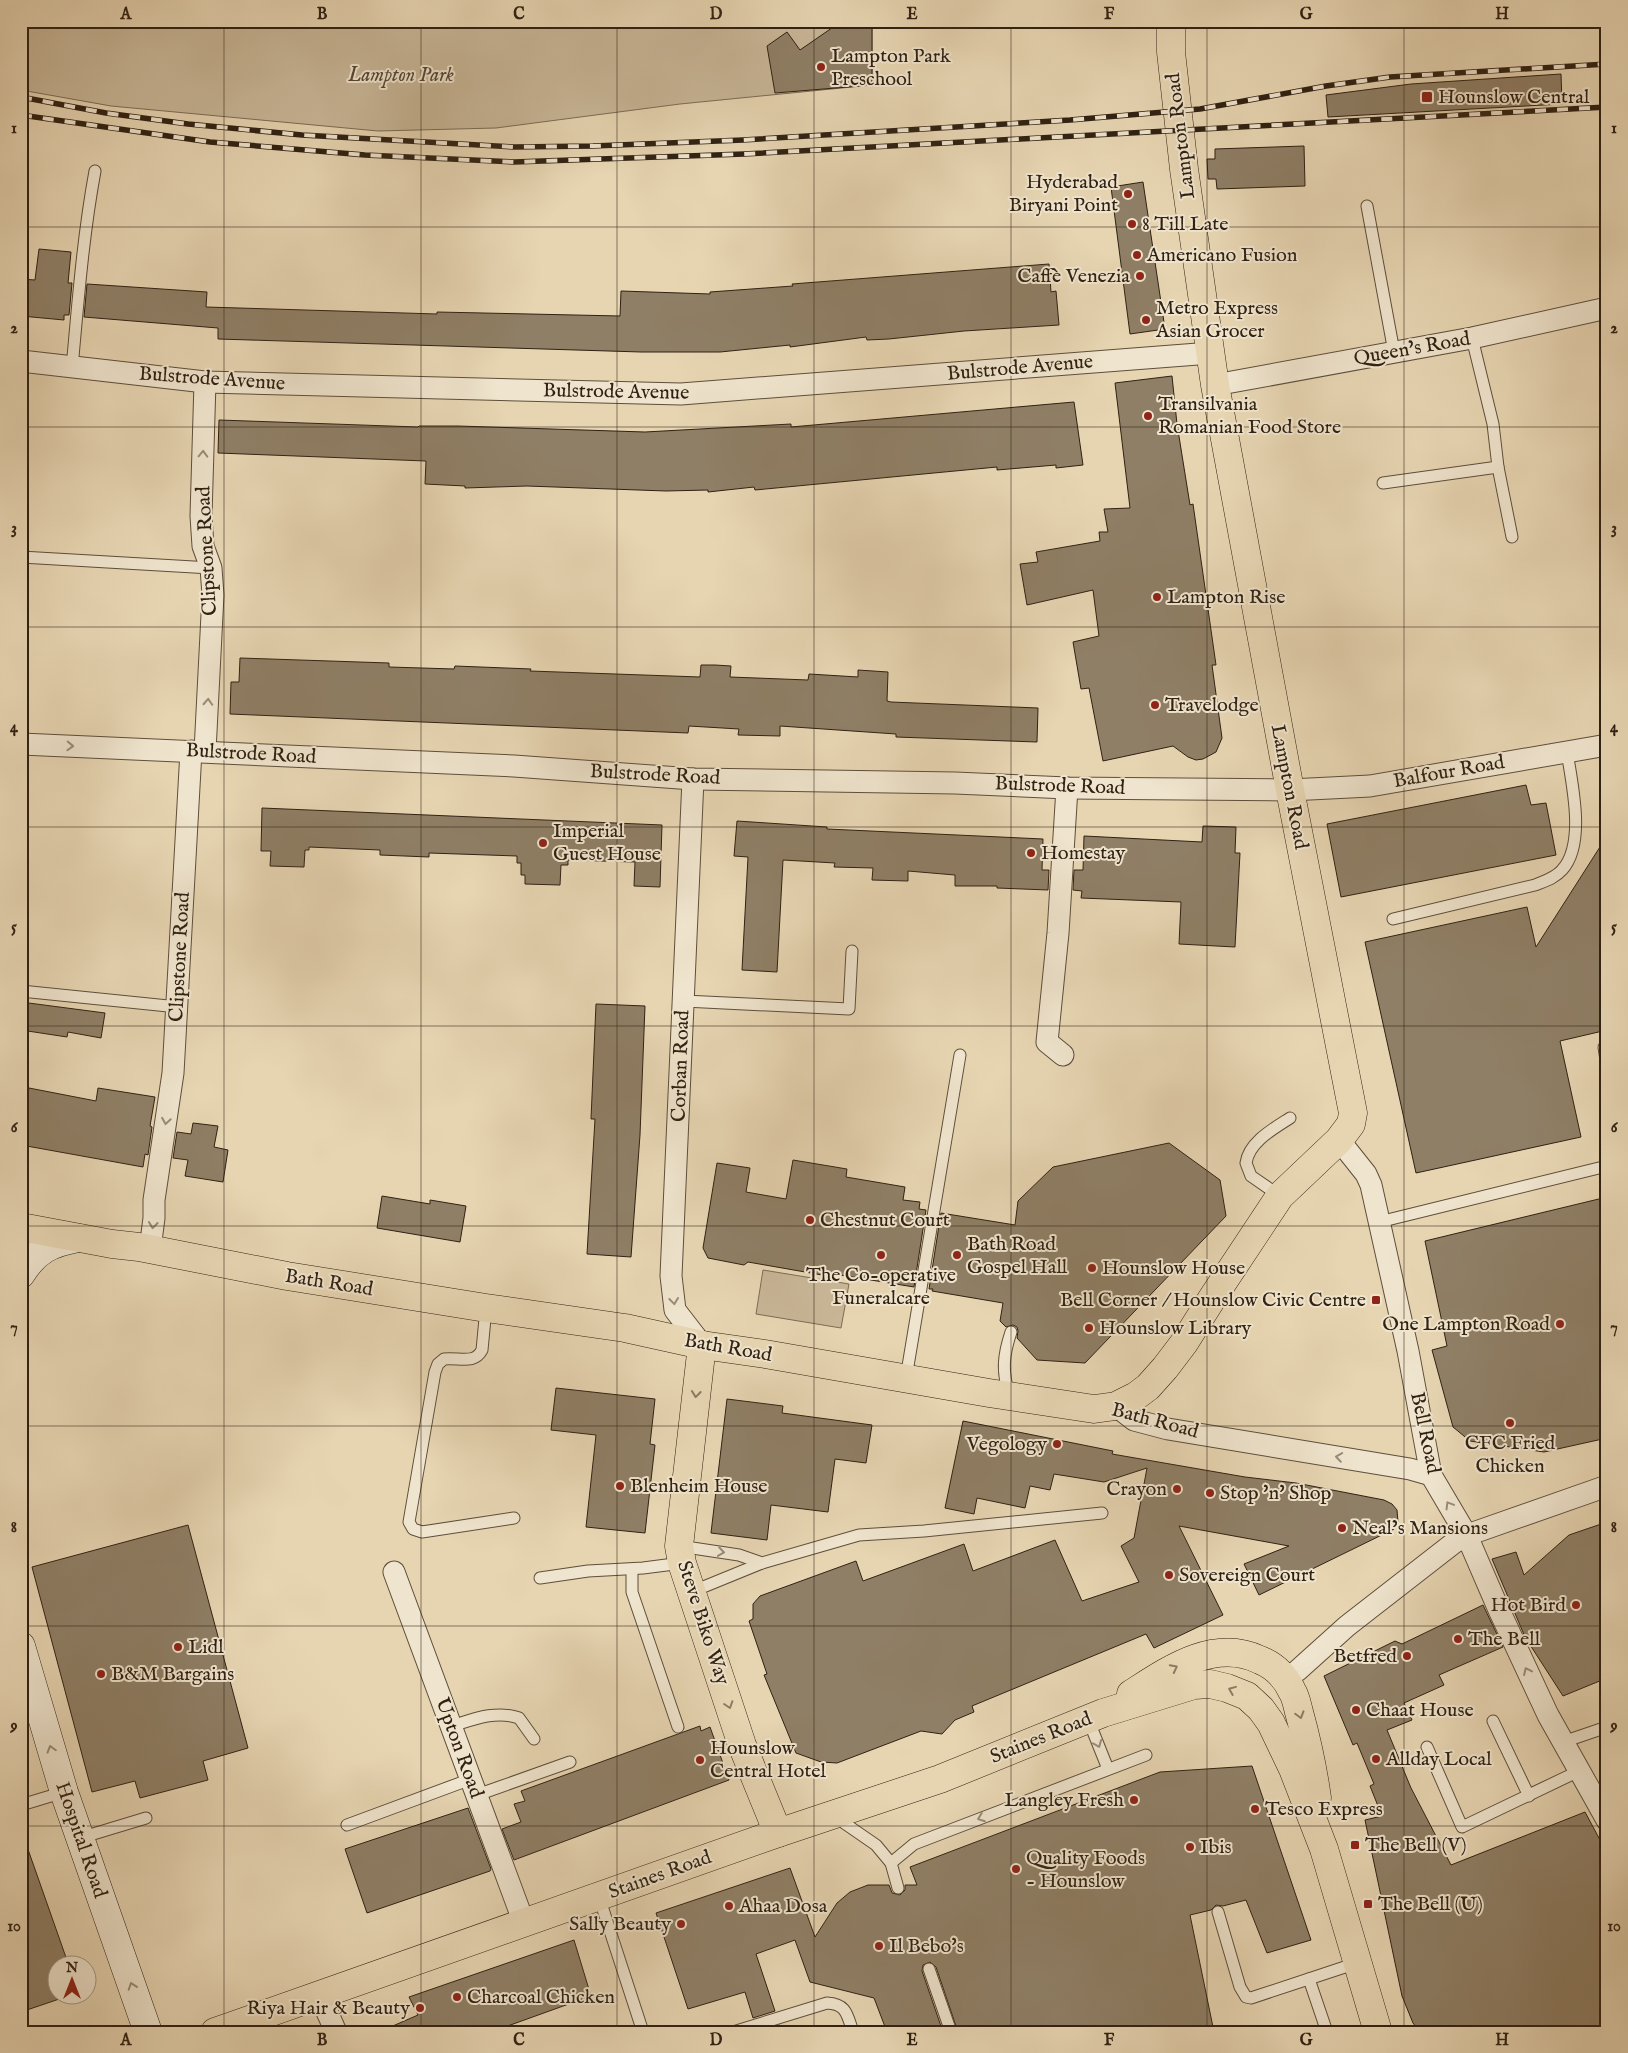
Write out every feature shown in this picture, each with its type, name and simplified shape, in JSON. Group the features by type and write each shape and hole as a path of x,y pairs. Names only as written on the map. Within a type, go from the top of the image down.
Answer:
{"main road":[{"name":"Lampton Road","path":"1116,1406 1136,1396 1148,1387 1166,1368 1280,1196 1340,1140 1351,1124 1353,1113 1290,790 1216,385 1184,169 1171,52 1171,21"},
{"name":"Bath Road","path":"21,1227 150,1249 287,1276 625,1328 702,1345 766,1354 999,1394 1094,1409 1116,1406"},
{"name":"Steve Biko Way","path":"702,1345 681,1555 742,1744 778,1833"},
{"name":"Staines Road","path":"1095,1716 1170,1670 1196,1658 1218,1652 1241,1652 1273,1666 1285,1677 1293,1692 1305,1734 1324,1849"},
{"name":"Staines Road","path":"215,2032 778,1833 940,1779 1095,1716 1194,1685 1210,1684 1228,1688 1247,1696 1261,1709 1271,1723 1293,1769 1324,1849 1357,1963 1379,2029"}],"street":[{"name":"Queen's Road","path":"1216,385 1472,338 1607,308"},
{"name":"Bulstrode Avenue","path":"21,361 205,382 680,394 1211,353"},
{"name":"Clipstone Road","path":"150,1249 154,1200 173,1073 198,751 213,595 211,568 203,546 201,516 205,382"},
{"name":"Bulstrode Road","path":"21,744 514,766 693,779 945,783 1067,788 1290,790"},
{"name":"Balfour Road","path":"1290,790 1370,786 1607,745"},
{"name":"Corban Road","path":"693,779 671,1276 675,1310 702,1345"},
{"path":"1063,1055 1047,1042 1058,933 1067,788"},
{"name":"Clipstone Road","path":"173,1073 181,1084 177,1097"},
{"name":"Bell Road","path":"1340,1140 1366,1174 1371,1185 1408,1351 1431,1475 1466,1536 1498,1610 1548,1715 1607,1820"},
{"path":"21,1274 40,1252 56,1242 78,1238"},
{"name":"Bath Road","path":"1116,1406 1134,1420 1168,1429 1410,1468 1431,1475"},
{"path":"1297,1671 1347,1626 1455,1542 1466,1536 1607,1486"},
{"name":"Upton Road","path":"394,1572 524,1924"},
{"name":"Hospital Road","path":"21,1646 64,1792 148,2032"},
{"path":"320,1996 336,2032"}],"lane":[{"path":"72,368 80,270 86,220 95,171"},
{"path":"1367,206 1394,352"},
{"path":"1472,338 1493,424 1498,467 1512,537"},
{"path":"1383,483 1498,467"},
{"path":"21,557 211,568"},
{"path":"1393,919 1535,885 1554,878 1563,870 1570,858 1575,834 1567,752"},
{"path":"684,1001 849,1009 852,951"},
{"path":"21,992 178,1007"},
{"path":"1607,1044 1604,1047 1607,1067"},
{"path":"906,1378 960,1055"},
{"path":"1280,1196 1251,1176 1246,1163 1250,1151 1261,1139 1290,1118"},
{"path":"1379,1222 1607,1166"},
{"path":"486,1308 482,1350 478,1356 471,1360 444,1359 438,1364 435,1372 409,1522 413,1529 422,1532 514,1518"},
{"path":"999,1394 1004,1368 1004,1353 1011,1332"},
{"path":"692,1592 762,1563 859,1535 924,1531 1102,1513"},
{"path":"540,1578 588,1571 632,1569 681,1555 739,1555 762,1563"},
{"path":"632,1569 632,1592 678,1727"},
{"path":"452,1726 494,1714 504,1714 519,1718 534,1739"},
{"path":"1095,1716 1108,1769"},
{"path":"1493,1721 1529,1796"},
{"path":"1563,1742 1607,1727"},
{"path":"1428,1747 1462,1827 1579,1771"},
{"path":"891,1863 914,1844 1146,1755"},
{"path":"348,1826 474,1787 570,1762"},
{"path":"21,1805 64,1792"},
{"path":"832,1815 876,1845 891,1863 898,1888"},
{"path":"80,1838 146,1818"},
{"path":"599,1897 643,2032"},
{"path":"1218,1912 1242,1994 1246,1997 1251,1998 1357,1963"},
{"path":"929,1968 951,2032"},
{"path":"1309,1979 1327,2032"},
{"path":"733,2032 827,2003 838,2004 845,2010 853,2032"}],"green space":[{"name":"Lampton Park","path":"21,21 872,21 872,85 680,104 496,128 378,131 111,106 21,90"},
{"path":"763,1270 849,1284 841,1328 756,1314"}],"building":[{"name":"Lampton Park Preschool","path":"842,21 872,21 872,85 775,93 767,46 787,32 800,50"},
{"path":"1561,74 1562,104 1328,117 1326,95 1411,84"},
{"path":"1304,146 1305,186 1217,189 1216,179 1208,179 1207,159 1215,159 1215,149"},
{"path":"1143,182 1165,329 1130,334 1111,187"},
{"path":"39,249 71,252 68,283 72,283 69,315 64,315 64,320 21,316 21,279 35,280"},
{"path":"1049,264 1051,292 1056,291 1059,325 964,331 889,339 867,340 866,337 790,347 790,345 720,352 641,352 218,339 218,328 84,317 87,284 207,292 206,307 437,314 437,312 620,316 621,291 710,294 710,292 793,286 792,284"},
{"path":"1172,376 1177,424 1190,505 1193,504 1216,665 1212,665 1222,738 1216,752 1203,759 1196,760 1188,757 1173,746 1103,761 1089,688 1081,689 1073,642 1099,636 1093,590 1027,605 1020,564 1038,562 1036,552 1100,541 1099,532 1108,532 1104,509 1130,508 1115,383"},
{"path":"1074,402 1083,465 1056,468 1056,465 997,470 997,467 755,490 754,487 708,492 708,490 666,491 527,486 465,488 465,486 425,484 426,461 218,453 219,420 645,432 791,424 791,427"},
{"path":"240,658 389,663 389,667 454,669 455,666 531,669 530,671 700,677 701,665 715,665 731,666 730,677 808,680 809,674 858,677 858,670 888,672 887,701 891,702 1038,708 1037,742 896,737 896,734 780,726 780,736 738,735 739,729 689,726 688,733 230,714 231,682 239,682"},
{"path":"1526,785 1531,805 1546,803 1556,855 1341,897 1327,824"},
{"path":"262,808 662,825 660,887 634,886 635,862 568,860 568,865 561,865 560,885 525,884 525,875 521,875 521,863 517,863 517,856 429,853 429,857 380,855 380,850 309,847 309,850 305,850 304,867 270,866 271,851 261,851"},
{"path":"737,821 827,827 827,829 1043,839 1042,870 1049,870 1048,890 997,888 997,886 955,886 955,875 908,871 908,881 872,880 873,868 834,867 835,863 783,860 777,972 742,970 748,857 734,856"},
{"path":"1203,826 1236,827 1235,853 1240,853 1235,947 1179,944 1181,902 1081,898 1082,891 1073,890 1074,870 1083,870 1084,836 1202,842"},
{"path":"1607,836 1607,1030 1560,1041 1581,1137 1416,1173 1365,942 1527,907 1536,947"},
{"path":"21,1002 105,1013 101,1038 68,1032 67,1037 21,1030"},
{"path":"596,1004 645,1006 640,1135 631,1257 587,1254 595,1119 591,1119"},
{"path":"29,1088 96,1101 98,1088 155,1097 148,1155 145,1154 143,1167 21,1145 21,1128"},
{"path":"193,1123 218,1126 214,1147 228,1150 223,1182 185,1176 188,1160 173,1158 177,1132 191,1134"},
{"name":"Hounslow House","path":"1169,1143 1220,1180 1226,1216 1085,1363 1037,1360 1017,1338 1017,1327 1013,1325 1006,1327 1000,1321 1003,1303 929,1289 941,1213 1015,1225 1018,1201 1053,1167"},
{"path":"793,1160 847,1169 846,1177 905,1187 903,1200 920,1202 919,1209 926,1210 914,1287 828,1273 828,1276 748,1262 744,1265 708,1258 703,1248 717,1163 750,1168 746,1192 786,1199"},
{"path":"382,1196 430,1204 430,1200 466,1206 460,1242 377,1228"},
{"name":"One Lampton Road","path":"1607,1197 1607,1438 1544,1452 1470,1441 1453,1427 1432,1350 1447,1346 1425,1241"},
{"name":"Blenheim House","path":"556,1388 655,1399 650,1444 655,1445 645,1533 586,1527 596,1435 551,1430"},
{"path":"727,1399 783,1406 782,1413 872,1425 866,1463 835,1459 828,1512 771,1505 767,1540 711,1533"},
{"path":"963,1421 1113,1451 1112,1454 1245,1477 1296,1483 1384,1500 1392,1504 1397,1510 1398,1522 1394,1529 1259,1595 1244,1564 1289,1546 1179,1526 1223,1615 1154,1648 1146,1634 972,1706 974,1712 955,1720 942,1734 921,1731 837,1763 821,1762 796,1753 764,1675 767,1674 749,1621 753,1619 753,1604 760,1596 856,1561 863,1581 964,1544 973,1571 1055,1540 1082,1601 1139,1582 1121,1546 1134,1538 1147,1468 1104,1482 1054,1474 1050,1490 1030,1486 1025,1508 977,1498 974,1514 945,1508"},
{"path":"1607,1522 1607,1678 1563,1696 1525,1637 1492,1559 1516,1552 1524,1575 1569,1535"},
{"path":"188,1525 248,1748 203,1761 208,1780 140,1798 135,1781 92,1792 32,1567"},
{"path":"1483,1605 1503,1647 1439,1675 1444,1685 1404,1703 1412,1720 1387,1730 1411,1788 1451,1865 1585,1812 1607,1853 1607,2032 1420,2032 1413,2023 1402,1996 1365,1820 1382,1816 1370,1786 1374,1784 1357,1743 1353,1745 1324,1676 1395,1641 1402,1644"},
{"path":"700,1726 701,1731 710,1727 729,1780 514,1860 502,1829 521,1822 514,1804 525,1801 521,1791"},
{"path":"1252,1766 1311,1940 1267,1953 1246,1900 1223,1906 1216,1905 1211,1910 1190,1915 1214,2032 958,2032 936,1967 930,1962 923,1965 922,1971 943,2032 887,2032 874,1998 810,1982 795,1940 756,1954 775,2011 753,2018 745,1992 688,2009 656,1913 790,1868 815,1937 837,1903 850,1892 868,1885 889,1885 892,1893 900,1895 905,1890 905,1885 917,1885 910,1867 1160,1772"},
{"path":"468,1808 491,1869 490,1871 367,1913 345,1849"},
{"path":"24,1838 65,1956 48,1956 48,2003 21,2012 21,1839"},
{"path":"574,1940 591,1996 491,2032 379,2032 418,2015 409,1997"},
{"path":"780,2025 782,2032 759,2032"}],"railway":[{"path":"21,97 106,113 188,124 302,135 514,147 593,146 743,140 1070,120 1200,109 1326,86 1390,77 1607,64"},
{"path":"21,115 210,142 365,155 514,162 744,154 1607,107"}],"place":[{"name":"Lampton Park Preschool","path":"821,67"},
{"name":"Hounslow Central","path":"1427,97"},
{"name":"Hyderabad Biryani Point","path":"1128,194"},
{"name":"8 Till Late","path":"1132,224"},
{"name":"Americano Fusion","path":"1137,255"},
{"name":"Caffè Venezia","path":"1140,276"},
{"name":"Metro Express Asian Grocer","path":"1146,320"},
{"name":"Transilvania Romanian Food Store","path":"1148,416"},
{"name":"Lampton Rise","path":"1157,597"},
{"name":"Travelodge","path":"1155,705"},
{"name":"Imperial Guest House","path":"543,843"},
{"name":"Homestay","path":"1031,853"},
{"name":"Chestnut Court","path":"810,1220"},
{"name":"The Co-operative Funeralcare","path":"881,1255"},
{"name":"Bath Road Gospel Hall","path":"957,1255"},
{"name":"Hounslow House","path":"1092,1268"},
{"name":"Bell Corner / Hounslow Civic Centre","path":"1376,1300"},
{"name":"One Lampton Road","path":"1560,1324"},
{"name":"Hounslow Library","path":"1089,1328"},
{"name":"CFC Fried Chicken","path":"1510,1423"},
{"name":"Vegology","path":"1057,1444"},
{"name":"Blenheim House","path":"620,1486"},
{"name":"Crayon","path":"1177,1489"},
{"name":"Stop 'n' Shop","path":"1210,1493"},
{"name":"Neal’s Mansions","path":"1342,1528"},
{"name":"Sovereign Court","path":"1169,1575"},
{"name":"Hot Bird","path":"1576,1605"},
{"name":"The Bell","path":"1458,1639"},
{"name":"Lidl","path":"178,1647"},
{"name":"Betfred","path":"1407,1656"},
{"name":"B&M Bargains","path":"101,1674"},
{"name":"Chaat House","path":"1356,1710"},
{"name":"Allday Local","path":"1376,1759"},
{"name":"Hounslow Central Hotel","path":"700,1760"},
{"name":"Langley Fresh","path":"1134,1800"},
{"name":"Tesco Express","path":"1255,1809"},
{"name":"The Bell (V)","path":"1355,1845"},
{"name":"Ibis","path":"1190,1847"},
{"name":"Quality Foods - Hounslow","path":"1016,1869"},
{"name":"The Bell (U)","path":"1368,1904"},
{"name":"Ahaa Dosa","path":"729,1906"},
{"name":"Sally Beauty","path":"681,1924"},
{"name":"Il Bebo's","path":"879,1946"},
{"name":"Charcoal Chicken","path":"457,1997"},
{"name":"Riya Hair & Beauty","path":"420,2008"}]}
